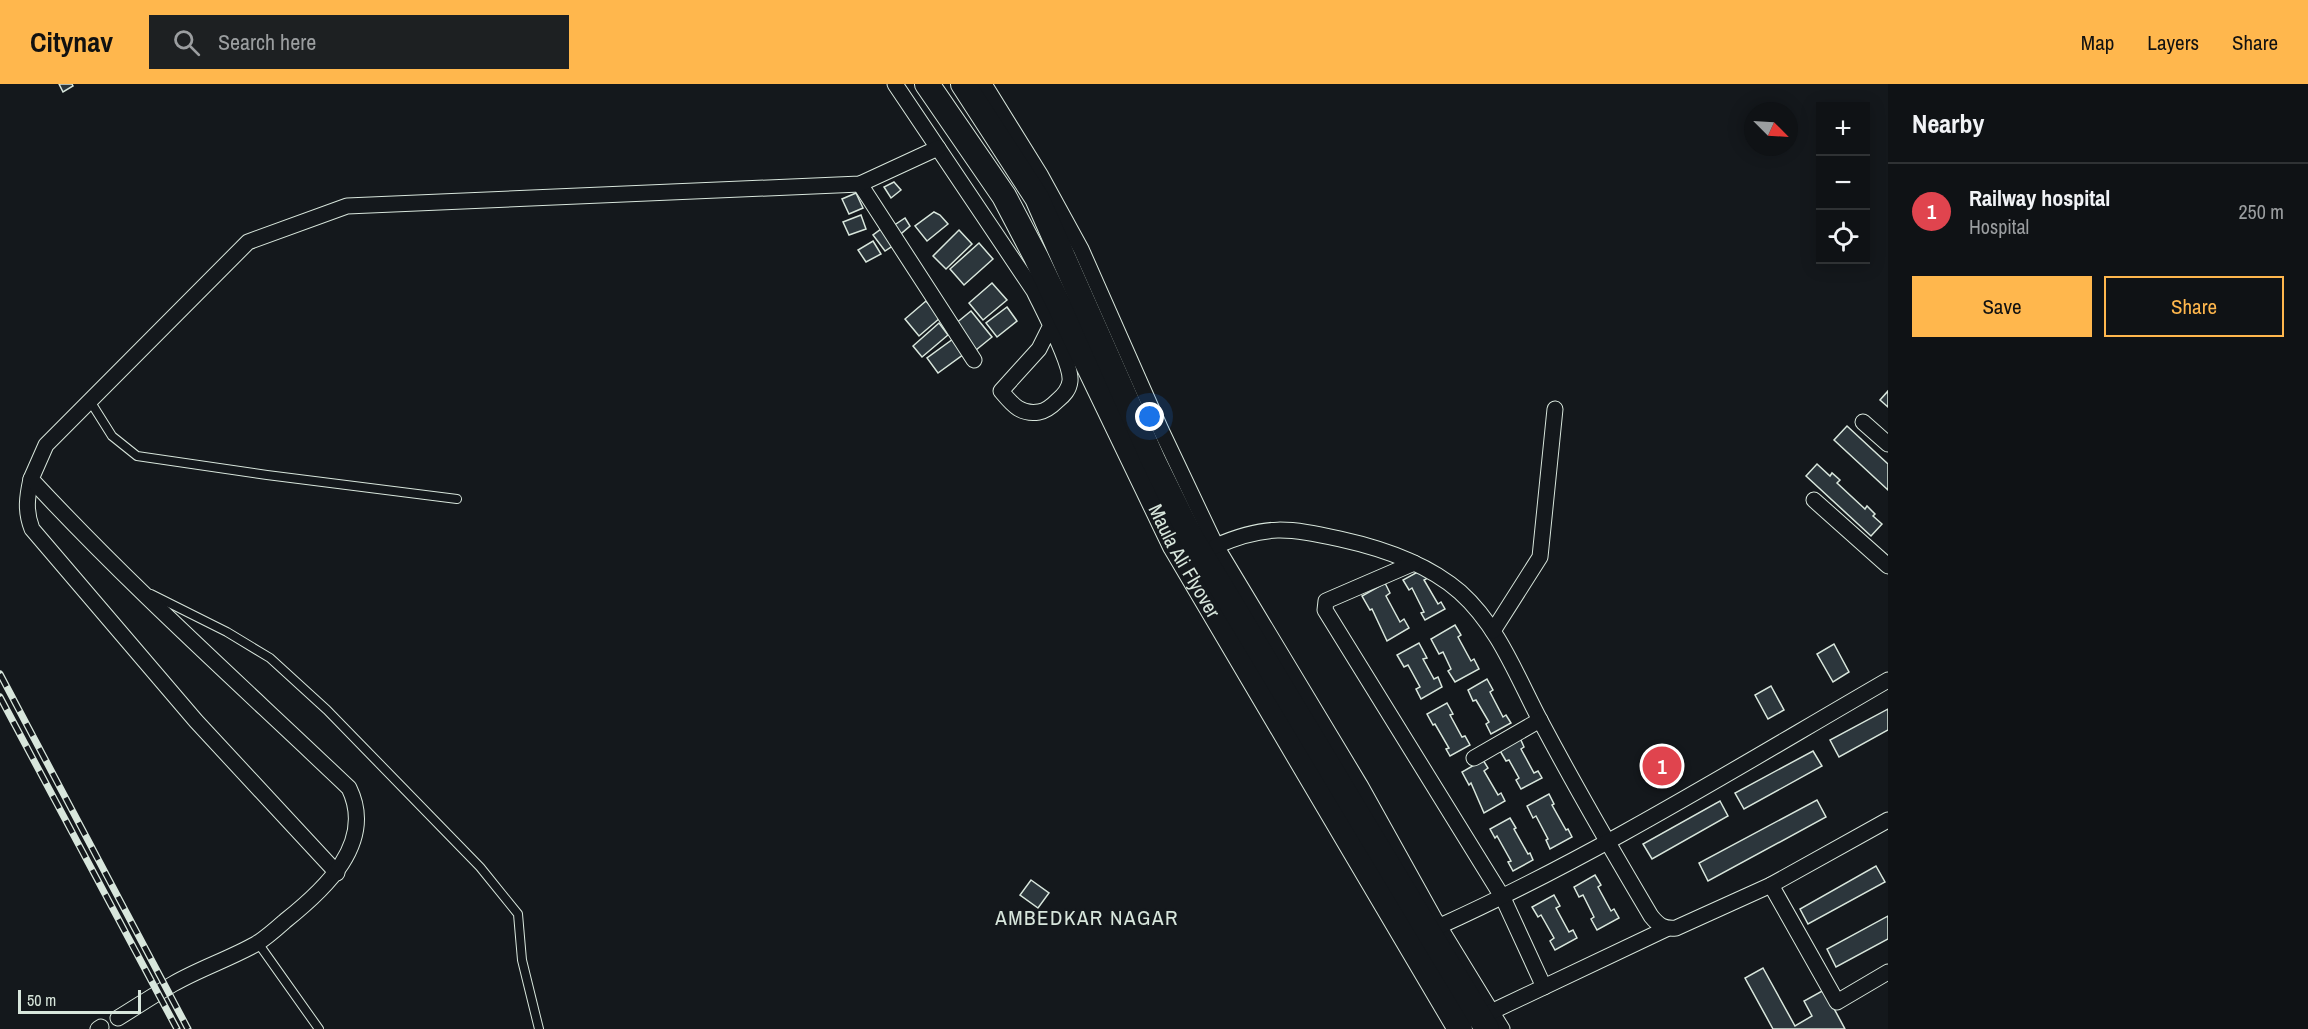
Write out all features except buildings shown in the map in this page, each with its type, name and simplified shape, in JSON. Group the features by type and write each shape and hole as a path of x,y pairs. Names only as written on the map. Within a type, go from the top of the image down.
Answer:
{"main road":[{"name":"Maula Ali Flyover","path":"927,84 1004,196 1036,257 1175,546 1460,1029"},
{"name":"Maula Ali Flyover","path":"963,84 1037,198 1154,462 1191,537 1489,1020"}],"street":[{"path":"895,84 1034,291 1050,327 1069,370 1070,382 1066,394 1042,412 1029,413 1014,408 1001,391 1039,350 1050,327"},
{"path":"984,84 1035,166 1081,249 1161,430 1216,546 1360,785 1440,926 1489,1020 1502,1029"},
{"path":"337,873 196,721 32,529 27,516 27,501 31,479 46,445 248,242 347,206 861,184 938,148"},
{"path":"861,184 974,360"},
{"path":"1493,631 1540,556 1555,409"},
{"path":"1863,422 1888,444"},
{"path":"31,479 139,587 349,788 353,798 357,826 353,843 337,873 320,891 258,943 173,984 118,1018"},
{"path":"1814,500 1888,566"},
{"path":"1216,546 1248,535 1281,528 1304,531 1349,541 1414,563 1459,591 1484,617 1493,631 1607,842 1651,916 1666,929"},
{"path":"1414,563 1326,601 1325,610 1503,898 1544,987"},
{"path":"1440,926 1503,898 1607,842 1888,680"},
{"path":"1473,758 1540,720"},
{"path":"1489,1020 1544,987 1666,929 1676,928 1771,885 1888,820"},
{"path":"1771,885 1837,1002 1888,972"}],"lane":[{"path":"90,400 112,436 137,456 457,499"},
{"path":"139,587 226,632 270,658 327,710 480,867 518,914 522,960 539,1029"},
{"path":"258,943 319,1029"}],"railway":[{"path":"0,674 188,1029"},
{"path":"0,697 177,1029"}],"place":[{"name":"Railway hospital","path":"1662,766"}],"district":[{"name":"AMBEDKAR NAGAR","path":"1087,917"}]}
